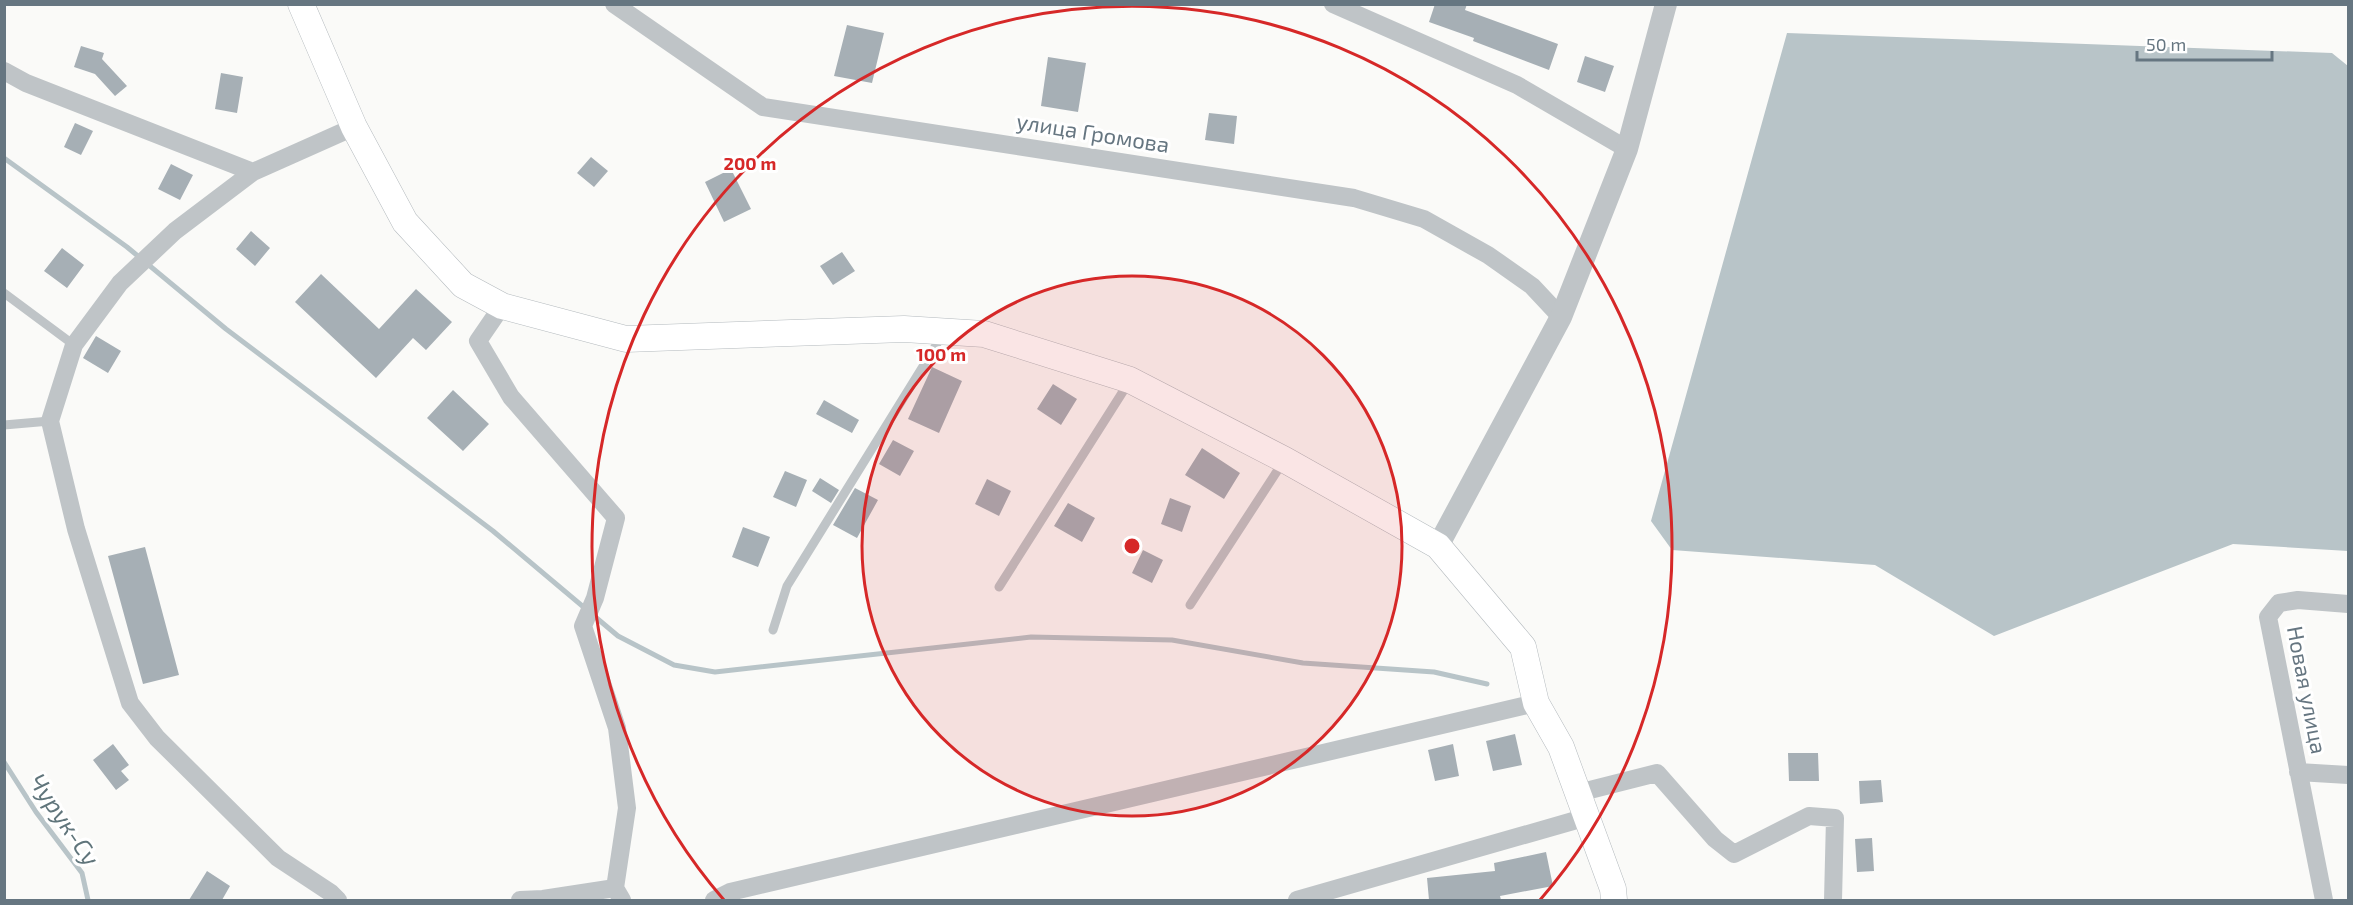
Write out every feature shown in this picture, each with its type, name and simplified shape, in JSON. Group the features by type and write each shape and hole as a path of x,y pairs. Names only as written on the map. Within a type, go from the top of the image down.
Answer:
{"main road":[{"path":"301,4 354,127 405,222 464,285 502,306 626,339 904,329 984,334 1130,380 1285,460 1438,546 1523,647 1536,703 1561,747 1614,900"}],"street":[{"name":"улица Громова","path":"614,4 763,107 1354,198 1424,219 1488,255 1533,286 1561,317"},
{"path":"1332,4 1517,85 1626,149"},
{"path":"1438,546 1561,317 1626,149 1666,4"},
{"path":"4,71 26,83 253,172"},
{"path":"338,900 278,858 157,738 129,703 76,529 50,421 74,345 120,283 175,231 253,172 354,127"},
{"path":"502,306 478,341 511,397 616,518 596,598 582,626 617,728 627,808 619,894 520,900"},
{"name":"Новая улица","path":"2324,900 2268,617 2279,603 2298,600 2349,604"},
{"path":"714,900 729,892 1536,703"},
{"name":"Новая улица","path":"2298,771 2349,775"},
{"path":"1578,793 1657,773 1715,839 1734,854 1809,816 1835,818 1833,900"},
{"path":"1297,900 1587,817"}],"lane":[{"path":"4,293 74,345"},
{"path":"773,630 787,586 944,332"},
{"path":"999,586 1130,380"},
{"path":"4,425 50,421"},
{"path":"1190,605 1285,460"}],"shaded area":[{"path":"1787,33 2332,53 2348,66 2348,551 2233,544 1994,636 1875,565 1672,550 1651,521"}],"building":[{"path":"1435,4 1467,4 1465,10 1558,44 1549,70 1473,41 1474,38 1429,22"},
{"path":"847,25 884,33 872,83 834,76"},
{"path":"81,46 104,53 102,59 127,86 115,96 95,74 74,67"},
{"path":"1585,56 1614,66 1605,92 1577,82"},
{"path":"1048,57 1086,63 1078,112 1041,106"},
{"path":"221,73 243,77 237,113 215,109"},
{"path":"1209,113 1237,116 1234,144 1205,140"},
{"path":"75,123 93,131 81,155 64,147"},
{"path":"591,157 608,171 594,187 577,173"},
{"path":"171,164 193,175 180,200 158,189"},
{"path":"731,169 751,209 724,222 705,182"},
{"path":"251,231 270,248 255,266 236,249"},
{"path":"62,248 84,265 67,288 44,271"},
{"path":"842,252 855,271 833,285 820,266"},
{"path":"321,274 379,329 416,289 452,322 426,350 413,338 376,378 295,302"},
{"path":"96,336 121,351 108,373 83,358"},
{"path":"932,367 962,381 939,433 908,419"},
{"path":"1053,384 1077,399 1061,425 1037,409"},
{"path":"453,390 489,424 463,451 427,418"},
{"path":"824,400 859,420 852,433 816,414"},
{"path":"893,440 914,451 900,476 879,464"},
{"path":"1202,448 1240,473 1224,499 1185,475"},
{"path":"785,471 807,480 796,507 773,497"},
{"path":"820,478 839,490 831,503 812,491"},
{"path":"987,479 1011,491 999,516 975,504"},
{"path":"855,488 878,500 857,538 833,525"},
{"path":"1170,498 1191,506 1182,532 1161,524"},
{"path":"1068,503 1095,518 1082,542 1054,526"},
{"path":"743,527 770,537 758,567 732,557"},
{"path":"145,547 179,675 143,684 108,556"},
{"path":"1143,550 1163,560 1152,583 1132,573"},
{"path":"1515,734 1522,765 1493,771 1486,741"},
{"path":"113,744 129,765 121,771 129,780 116,790 93,760"},
{"path":"1453,744 1459,776 1435,781 1428,750"},
{"path":"1788,753 1818,753 1819,781 1789,781"},
{"path":"1881,780 1883,802 1860,804 1859,781"},
{"path":"1872,838 1874,871 1857,872 1855,839"},
{"path":"1546,852 1553,886 1500,896 1501,900 1429,900 1427,878 1495,871 1494,863"},
{"path":"207,871 230,886 222,900 189,900"}],"waterway":[{"path":"4,158 127,247 226,329 493,531 618,636 674,665 715,672 1031,637 1172,640 1303,663 1434,672 1487,684"},
{"name":"Чурук-Су","path":"4,762 36,812 82,873 88,900"}]}
